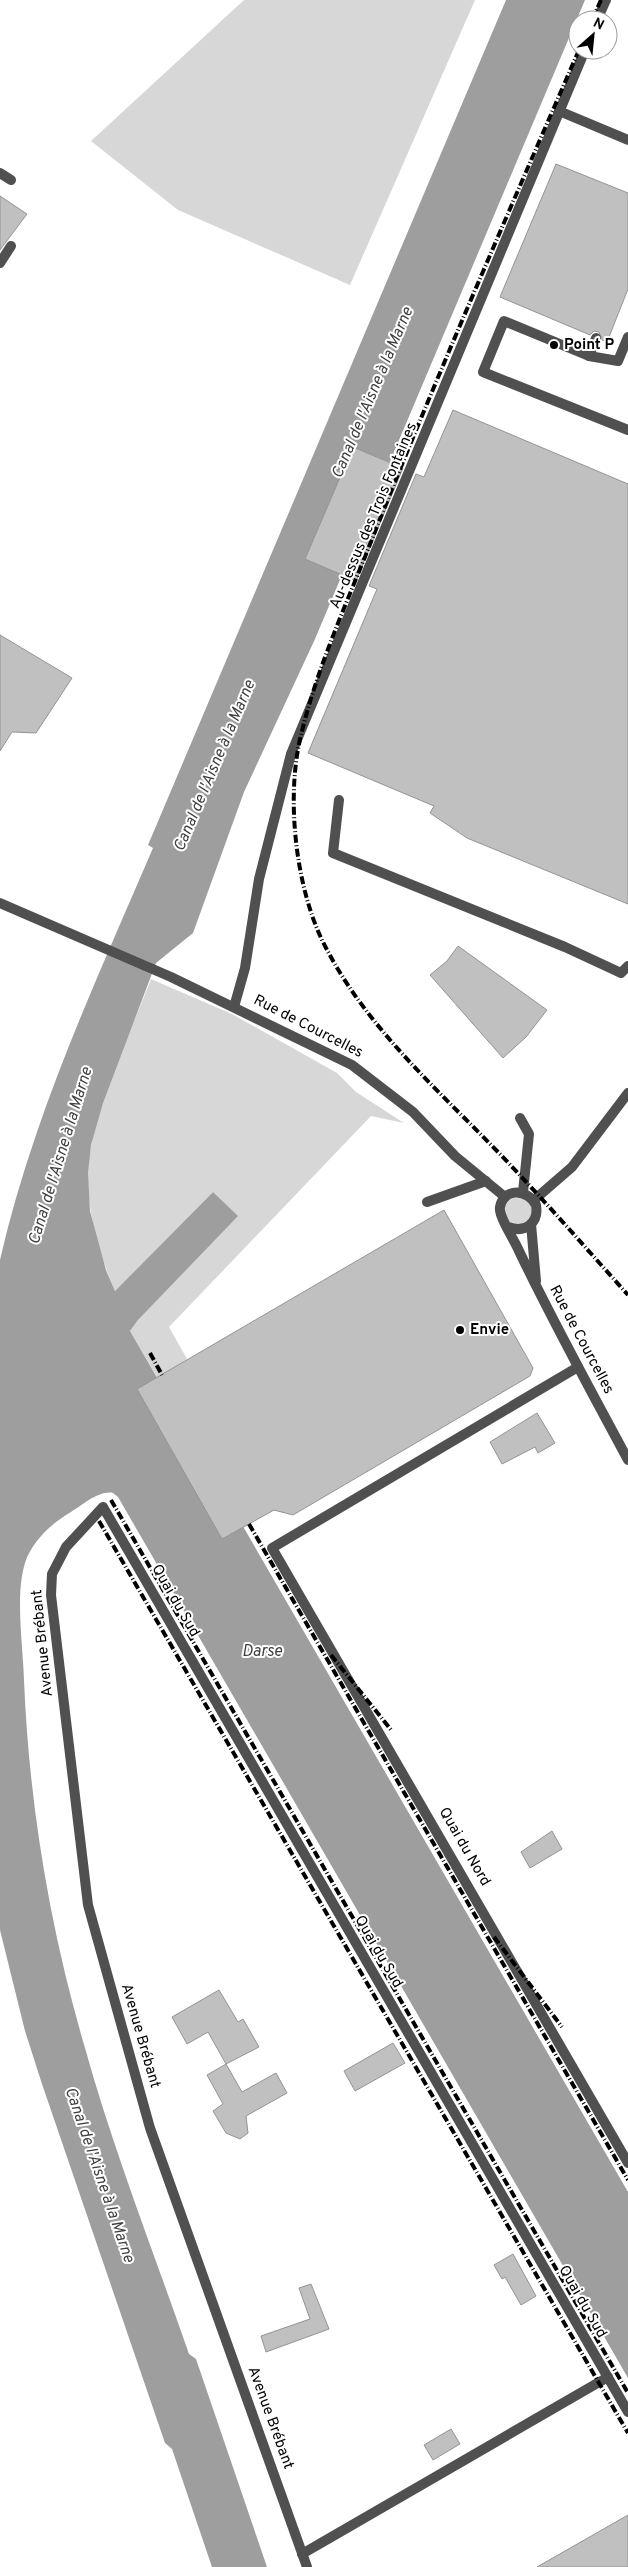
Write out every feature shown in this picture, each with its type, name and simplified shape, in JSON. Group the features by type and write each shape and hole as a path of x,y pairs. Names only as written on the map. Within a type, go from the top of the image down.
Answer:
{"street":[{"name":"Au-dessus des Trois Fontaines","path":"234,1007 245,968 258,879 291,754 581,60"},
{"path":"559,111 628,140"},
{"path":"0,172 11,180"},
{"path":"0,263 11,246"},
{"path":"628,337 618,361 589,356 504,321 483,372 628,430"},
{"path":"589,356 596,338"},
{"path":"339,800 333,853 565,948 621,973 628,966"},
{"name":"Rue de Courcelles","path":"0,903 171,977 352,1065 413,1112 455,1156 505,1197 499,1210 502,1220 508,1227 536,1287 628,1460"},
{"path":"505,1197 511,1193 523,1192 534,1200 572,1167 628,1093"},
{"path":"520,1118 529,1134 523,1192"},
{"path":"427,1202 486,1181"},
{"name":"Rue de Courcelles","path":"534,1200 537,1215 531,1224 536,1287"},
{"path":"508,1227 520,1230 531,1224"},
{"name":"Quai du Nord","path":"578,1367 272,1548 628,2163"},
{"name":"Quai du Sud","path":"103,1507 628,2412"},
{"name":"Avenue Brébant","path":"103,1507 66,1547 52,1574 51,1595 88,1905 150,2128 307,2567"},
{"path":"302,2554 608,2377"}],"shaded area":[{"path":"244,0 475,0 350,285 178,210 91,141"},
{"path":"151,979 232,1014 337,1073 356,1092 404,1123 371,1116 169,1327 187,1359 158,1379 130,1331 138,1320 237,1216 213,1192 115,1291 104,1263 92,1219 88,1189 90,1151 95,1127 112,1075"},
{"path":"512,1197 527,1199 534,1211 527,1223 513,1225 505,1219 505,1204"}],"water":[{"path":"506,0 585,0 581,10 568,10 568,40 315,639 244,792 193,933 156,963 103,1103 91,1145 88,1173 90,1211 106,1270 115,1291 213,1192 238,1216 138,1320 130,1331 628,2192 628,2378 118,1497 113,1493 97,1496 50,1527 32,1547 28,1555 20,1590 20,1620 27,1727 36,1820 61,1958 96,2087 121,2164 189,2354 196,2359 267,2567 212,2567 172,2449 165,2443 42,2084 25,2031 0,1930 0,1260 14,1206 48,1102 88,1000 153,848 148,845"}],"building":[{"path":"556,164 628,193 628,289 607,342 602,340 599,332 594,331 590,335 500,297"},
{"path":"0,196 27,214 0,250"},
{"path":"453,410 628,484 628,904 467,838 430,813 434,806 308,753 377,589 369,586 416,474 424,477"},
{"path":"353,447 403,468 356,581 305,559"},
{"path":"0,635 72,678 36,733 12,732 0,751"},
{"path":"458,946 547,1010 526,1037 503,1058 430,975 447,961"},
{"path":"444,1210 533,1368 530,1376 293,1515 274,1510 222,1539 137,1389"},
{"path":"537,1413 555,1443 538,1453 535,1447 502,1464 490,1442"},
{"path":"552,1831 562,1849 530,1868 521,1852"},
{"path":"219,1990 238,2022 243,2019 259,2047 226,2064 208,2032 187,2044 172,2017"},
{"path":"393,2043 405,2063 355,2091 344,2071"},
{"path":"226,2064 242,2092 276,2073 287,2093 246,2116 248,2133 240,2139 226,2133 213,2111 223,2104 207,2075"},
{"path":"513,2254 536,2296 521,2305 505,2277 502,2279 494,2265"},
{"path":"311,2284 329,2329 266,2352 261,2336 310,2319 299,2288"},
{"path":"451,2429 460,2444 433,2460 424,2445"},
{"path":"628,2515 628,2567 537,2567"}],"railway":[{"path":"596,10 601,0"},
{"path":"575,60 425,409 323,662 299,744 295,767 294,817 300,869 313,918 322,940 339,971 358,999 401,1053 515,1170 628,1295"},
{"path":"150,1353 162,1375"},
{"path":"111,1500 628,2393"},
{"path":"99,1521 628,2433"},
{"path":"249,1524 628,2180"},
{"path":"331,1655 392,1731"},
{"path":"494,1937 562,2027"}],"place":[{"name":"Point P","path":"554,345"},
{"name":"Envie","path":"460,1330"}],"water label":[{"name":"Canal de l'Aisne à la Marne","path":"373,393"},
{"name":"Canal de l'Aisne à la Marne","path":"215,766"},
{"name":"Canal de l'Aisne à la Marne","path":"61,1156"},
{"name":"Darse","path":"262,1652"},
{"name":"Canal de l'Aisne à la Marne","path":"99,2175"}]}
